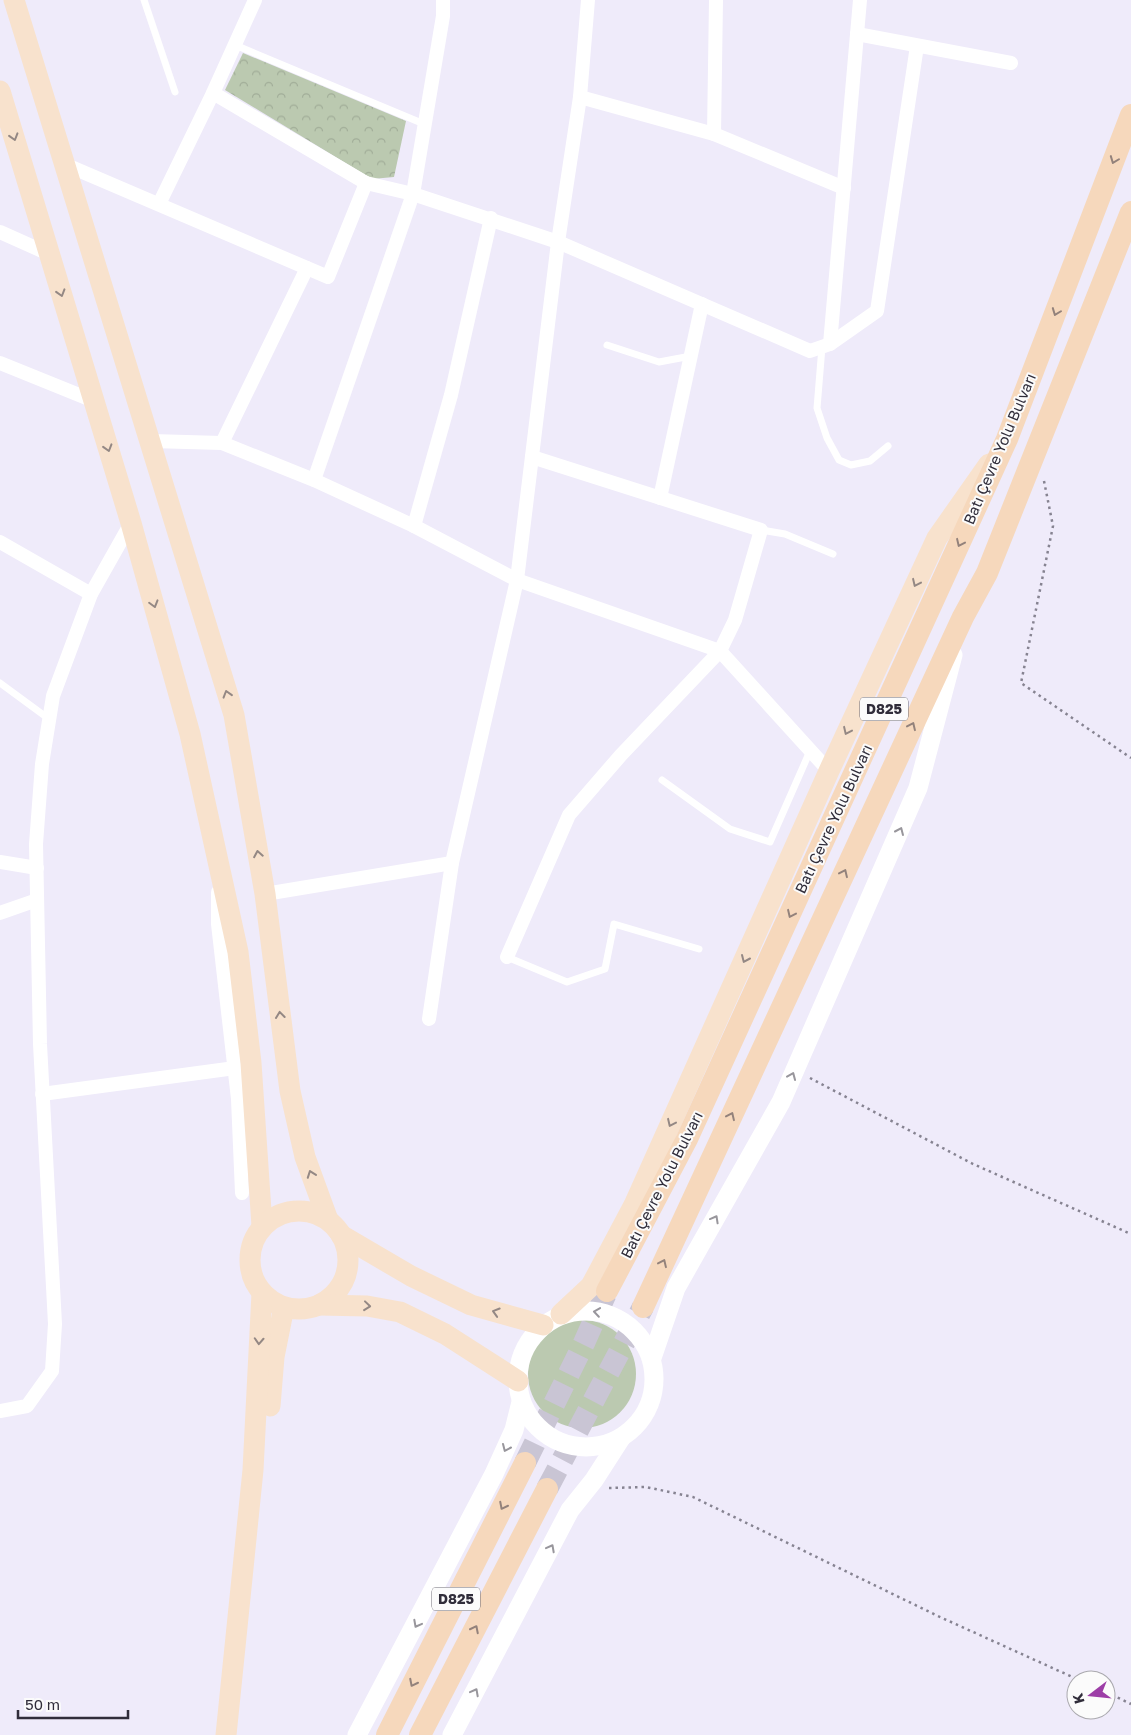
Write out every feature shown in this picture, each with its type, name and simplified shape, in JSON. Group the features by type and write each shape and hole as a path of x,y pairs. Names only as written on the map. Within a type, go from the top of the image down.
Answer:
{"highway":[{"name":"Batı Çevre Yolu Bulvarı","path":"607,1291 687,1139 1007,439 1131,115"},
{"name":"Batı Çevre Yolu Bulvarı","path":"643,1307 963,617 987,573 1131,212"},
{"name":"D825","path":"387,1735 524,1463"},
{"name":"D825","path":"420,1735 547,1489"}],"main road":[{"path":"14,0 234,715 264,894 290,1091 305,1157 348,1255 346,1275 335,1293 319,1305"},
{"path":"0,90 131,523 190,734 238,952 251,1063 262,1226"},
{"path":"621,1438 583,1448 563,1444 545,1434 531,1420 522,1402 518,1381 520,1360 529,1341 543,1325 561,1314 591,1286 634,1205 829,770 937,538 1007,439"},
{"path":"652,1358 676,1288 781,1102 918,788 963,617"},
{"path":"518,1381 445,1334 400,1312 367,1306 319,1305 298,1309 284,1307 270,1300 256,1284 250,1265 252,1244 262,1226 279,1214 289,1211 309,1211 411,1276 471,1305 543,1325"},
{"path":"226,1735 253,1470 262,1293"},
{"path":"237,1735 274,1357 284,1307"},
{"path":"452,1735 570,1510 588,1489 621,1438 639,1423 650,1404 655,1381 652,1358 642,1338 626,1322 605,1313 583,1310 561,1314"},
{"path":"357,1735 494,1474 514,1430 522,1402"}],"street":[{"path":"159,204 213,94 253,0"},
{"path":"314,480 413,194 443,16 443,0"},
{"path":"429,1019 452,862 517,580 558,242 580,97 588,0"},
{"path":"714,134 716,0"},
{"path":"826,346 844,188 860,0"},
{"path":"857,34 1011,63"},
{"path":"213,94 366,183 413,194 491,218 558,242 810,351 826,346 877,311 917,46"},
{"path":"580,97 714,134 844,188"},
{"path":"64,164 328,277 366,183"},
{"path":"414,526 452,395 491,218"},
{"path":"0,232 49,254"},
{"path":"222,443 307,268"},
{"path":"660,498 702,304"},
{"path":"0,364 94,402"},
{"path":"151,441 222,443 314,480 414,526 517,580 720,651 829,770"},
{"path":"507,957 569,815 621,755 720,651 735,620 761,530 532,457"},
{"path":"0,1411 27,1406 52,1371 55,1324 42,1094 36,844 42,764 53,696 91,594 131,523"},
{"path":"0,542 91,594"},
{"path":"217,856 218,924 234,1068 242,1193"},
{"path":"0,862 37,868"},
{"path":"264,894 452,862"},
{"path":"0,914 37,900"},
{"path":"42,1094 234,1068"}],"lane":[{"path":"144,0 175,92"},
{"path":"234,45 424,124"},
{"path":"607,345 659,362 691,356"},
{"path":"826,346 817,408 827,438 839,460 851,465 870,461 888,446"},
{"path":"761,530 785,534 833,554"},
{"path":"0,682 50,719"},
{"path":"662,780 730,829 770,842 811,750"},
{"path":"507,957 567,982 605,969 614,924 698,949"}],"path":[{"path":"1043,477 1053,526 1021,683 1131,758"},
{"path":"795,1070 973,1164 1131,1234"},
{"path":"588,1489 646,1487 693,1497 940,1617 1066,1675"},
{"path":"1116,1697 1131,1704"}],"green space":[{"path":"243,53 406,121 394,177 372,179 225,90"},
{"path":"582,1320 603,1324 621,1335 632,1353 636,1374 632,1395 621,1413 603,1424 582,1428 561,1424 543,1413 532,1395 528,1374 532,1353 543,1335 561,1324"}],"tunnel":[{"path":"525,1463 584,1343 607,1291"},
{"path":"547,1489 643,1307"}]}
